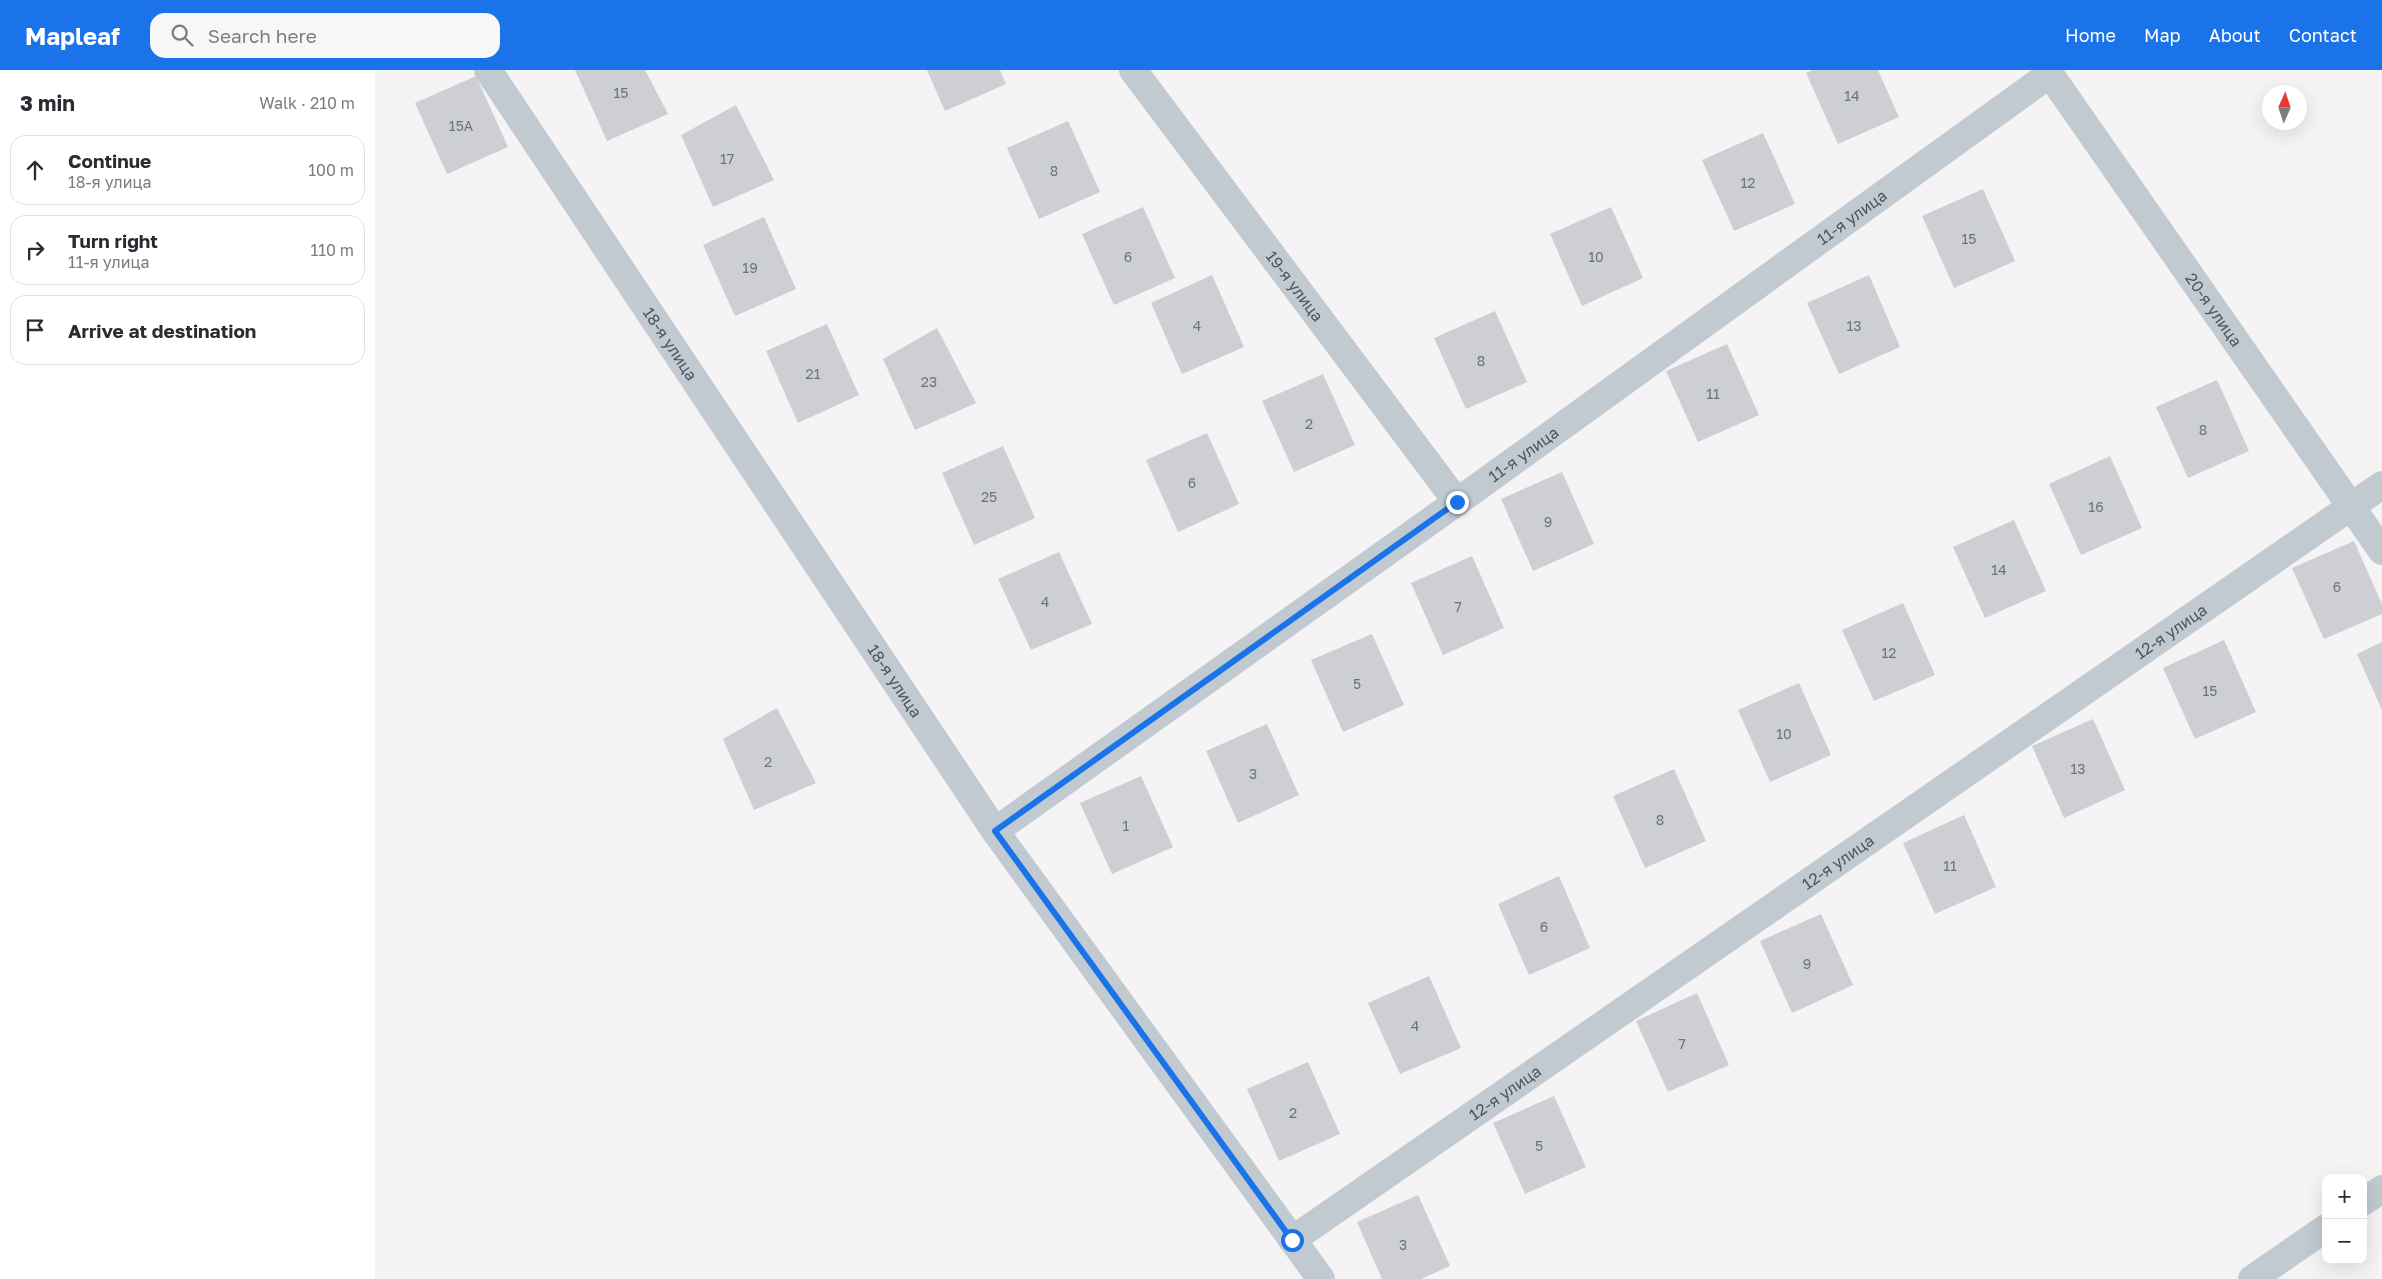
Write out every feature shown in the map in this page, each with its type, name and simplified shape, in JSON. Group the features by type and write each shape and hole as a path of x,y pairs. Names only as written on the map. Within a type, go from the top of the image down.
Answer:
{"street":[{"name":"18-я улица","path":"488,70 995,831 1321,1279"},
{"name":"19-я улица","path":"1133,70 1457,502"},
{"name":"11-я улица","path":"995,831 1457,502 2049,72"},
{"name":"20-я улица","path":"2049,72 2382,551"},
{"name":"12-я улица","path":"1292,1240 2382,485"},
{"path":"2367,1199 2382,1190"},
{"path":"2252,1279 2322,1231"}],"building":[{"path":"575,70 645,70 668,114 607,141"},
{"path":"927,70 1000,70 1006,84 945,111"},
{"path":"1813,70 1878,70 1899,117 1838,144 1806,73"},
{"path":"476,76 508,147 447,174 415,103"},
{"path":"736,105 774,180 713,207 681,135"},
{"path":"1068,121 1100,192 1039,219 1007,148"},
{"path":"1763,133 1795,204 1734,231 1702,160"},
{"path":"1983,189 2015,261 1954,288 1922,216"},
{"path":"1143,207 1175,278 1114,305 1082,234"},
{"path":"1611,207 1643,278 1582,306 1550,234"},
{"path":"764,217 796,289 735,316 703,245"},
{"path":"1212,275 1244,347 1182,374 1151,303"},
{"path":"1869,275 1900,347 1839,374 1807,303"},
{"path":"1495,311 1527,382 1466,409 1434,338"},
{"path":"827,324 859,395 798,423 766,351"},
{"path":"937,328 976,403 915,430 883,359"},
{"path":"1727,344 1759,415 1698,442 1666,371"},
{"path":"1323,374 1355,445 1294,472 1262,401"},
{"path":"2217,380 2249,451 2188,478 2156,407"},
{"path":"1207,433 1239,504 1178,532 1146,460"},
{"path":"1003,446 1035,518 974,545 942,473"},
{"path":"2110,456 2142,528 2081,555 2049,484"},
{"path":"1562,472 1594,544 1533,571 1501,499"},
{"path":"2014,520 2046,591 1985,618 1953,547"},
{"path":"2354,541 2382,604 2382,614 2324,639 2292,568"},
{"path":"1059,552 1092,624 1031,650 998,579"},
{"path":"1472,556 1504,628 1443,655 1411,583"},
{"path":"1903,603 1935,675 1874,701 1842,630"},
{"path":"1372,634 1404,705 1343,732 1311,660"},
{"path":"2224,640 2256,712 2195,739 2163,668"},
{"path":"2382,642 2382,710 2357,654"},
{"path":"1799,683 1831,755 1770,782 1738,710"},
{"path":"777,708 816,783 754,810 723,739"},
{"path":"2093,719 2125,790 2064,818 2032,746"},
{"path":"1267,724 1299,795 1238,823 1206,751"},
{"path":"1674,769 1706,841 1645,868 1613,796"},
{"path":"1141,776 1173,847 1112,874 1080,803"},
{"path":"1964,815 1996,887 1935,914 1903,843"},
{"path":"1559,876 1590,948 1529,975 1498,904"},
{"path":"1821,914 1853,985 1792,1013 1760,941"},
{"path":"1429,976 1461,1048 1400,1074 1368,1003"},
{"path":"1697,993 1729,1065 1668,1092 1636,1021"},
{"path":"1308,1062 1340,1134 1279,1161 1247,1089"},
{"path":"1554,1096 1586,1167 1525,1194 1493,1123"},
{"path":"1418,1195 1450,1266 1421,1279 1382,1279 1357,1222"}],"route":[{"path":"1292,1240 995,831 1457,502"}]}
